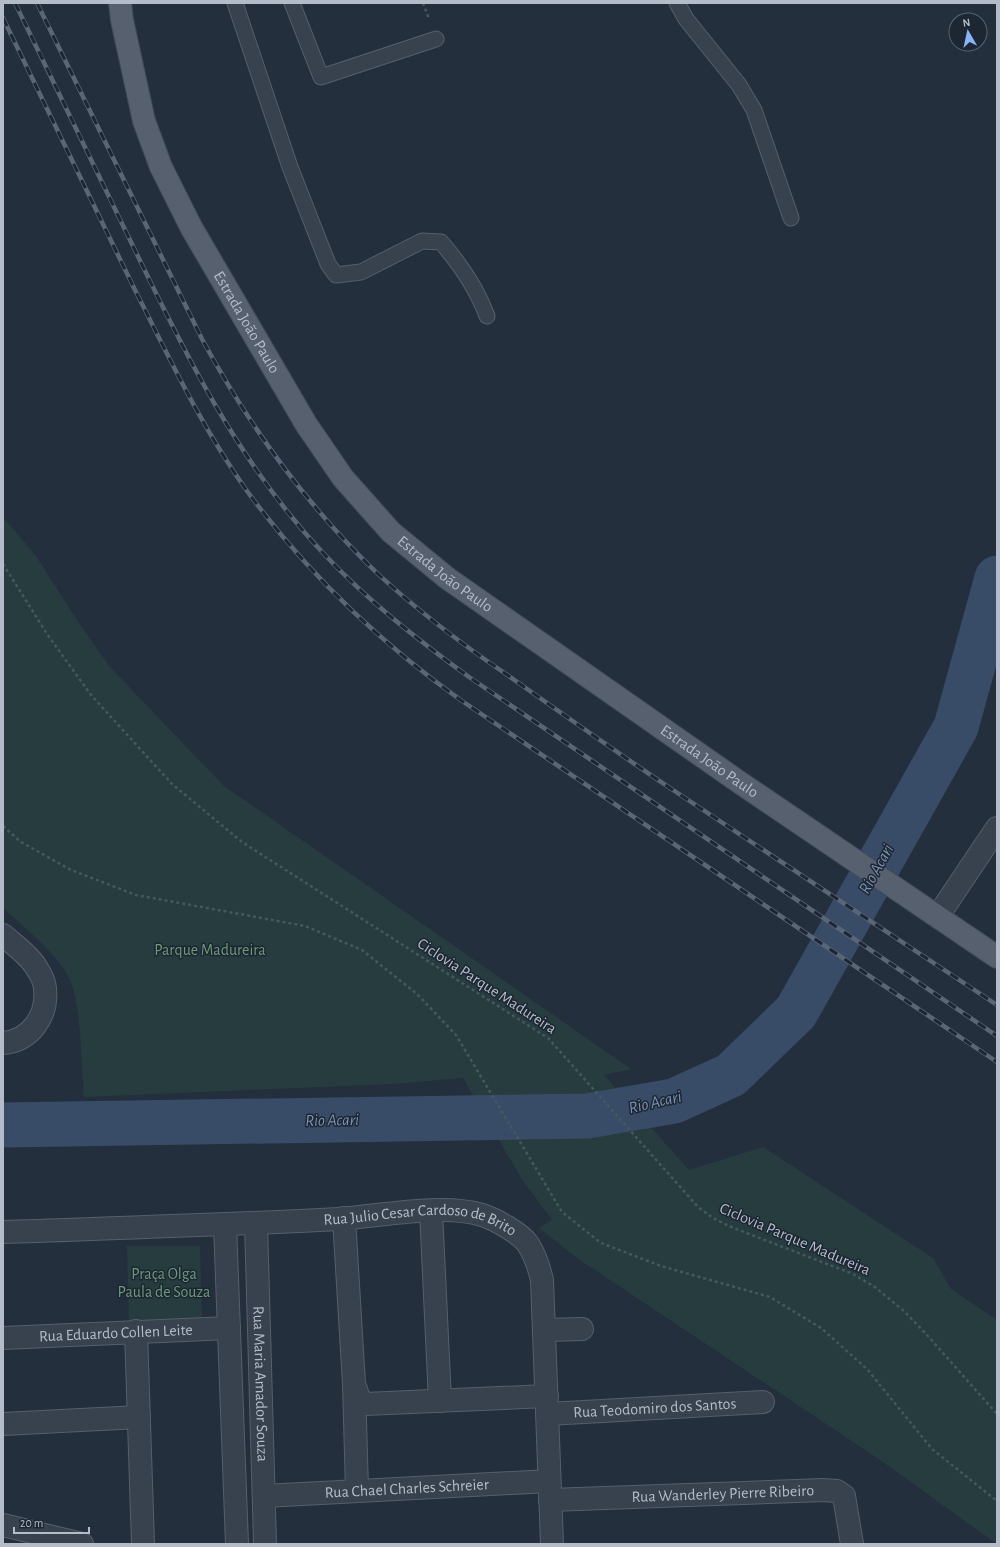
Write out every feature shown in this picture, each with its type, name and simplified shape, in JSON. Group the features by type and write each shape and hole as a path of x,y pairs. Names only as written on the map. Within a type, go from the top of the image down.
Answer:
{"main road":[{"name":"Estrada João Paulo","path":"120,3 122,20 144,121 161,167 190,227 306,424 343,478 391,532 447,578 738,782 997,957"}],"street":[{"path":"938,916 997,828"},
{"path":"3,935 35,965 45,988 45,1003 42,1016 32,1031 18,1040 3,1043"},
{"name":"Rua Julio Cesar Cardoso de Brito","path":"3,1232 225,1225 344,1218 455,1209 482,1215 500,1222 527,1242 536,1259 542,1280 552,1544"},
{"path":"431,1211 440,1401"},
{"path":"344,1218 355,1388 357,1491"},
{"name":"Rua Maria Amador Souza","path":"256,1223 265,1544"},
{"name":"Rua Maria Amador Souza","path":"225,1225 237,1544"},
{"name":"Rua Eduardo Collen Leite","path":"3,1338 229,1328"},
{"path":"544,1330 582,1329"},
{"path":"136,1332 143,1544"},
{"name":"Rua Teodomiro dos Santos","path":"355,1388 359,1398 365,1404 440,1401 547,1405 763,1402"},
{"path":"3,1424 139,1417"},
{"name":"Rua Chael Charles Schreier","path":"264,1496 357,1491 550,1490"},
{"name":"Rua Wanderley Pierre Ribeiro","path":"550,1490 837,1491 844,1496 852,1544"},
{"path":"3,1525 82,1544"}],"lane":[{"path":"235,3 290,167 328,264 336,275 361,272 422,241 441,242 454,258 482,302 487,316"},
{"path":"292,3 321,77 436,39"},
{"path":"677,3 690,25 739,85 754,110 791,218"}],"path":[{"name":"Ciclovia Parque Madureira","path":"3,564 47,634 91,695 172,784 242,842 548,1038 698,1207 713,1218 731,1227 853,1274 875,1287 900,1308 927,1335 997,1414"},
{"path":"3,826 21,842 71,870 136,895 305,926 362,950 417,994 456,1035 562,1212 601,1243 661,1266 770,1297 821,1328 867,1369 932,1449 997,1501"}],"green space":[{"name":"Parque Madureira","path":"3,517 36,556 77,620 110,667 224,786 631,1069 604,1075 689,1170 763,1147 933,1258 951,1289 997,1320 997,1544 883,1462 577,1258 539,1228 552,1220 521,1178 463,1078 394,1084 84,1097 80,1035 76,1002 73,988 68,976 47,949 3,908"},
{"name":"Praça Olga Paula de Souza","path":"127,1246 200,1246 202,1318 129,1321"}],"waterway":[{"name":"Rio Acari","path":"3,1125 587,1116 674,1101 731,1075 796,1012 956,727 997,578"}],"railway":[{"path":"15,3 151,283 193,365 216,406 265,483 293,519 324,554 376,604 431,649 469,677 997,1036"},
{"path":"37,3 202,339 220,371 239,403 281,463 303,492 352,548 378,574 408,600 487,661 667,786 997,1005"},
{"path":"3,18 135,290 215,443 247,491 270,521 320,578 373,630 402,655 462,701 997,1062"}]}
